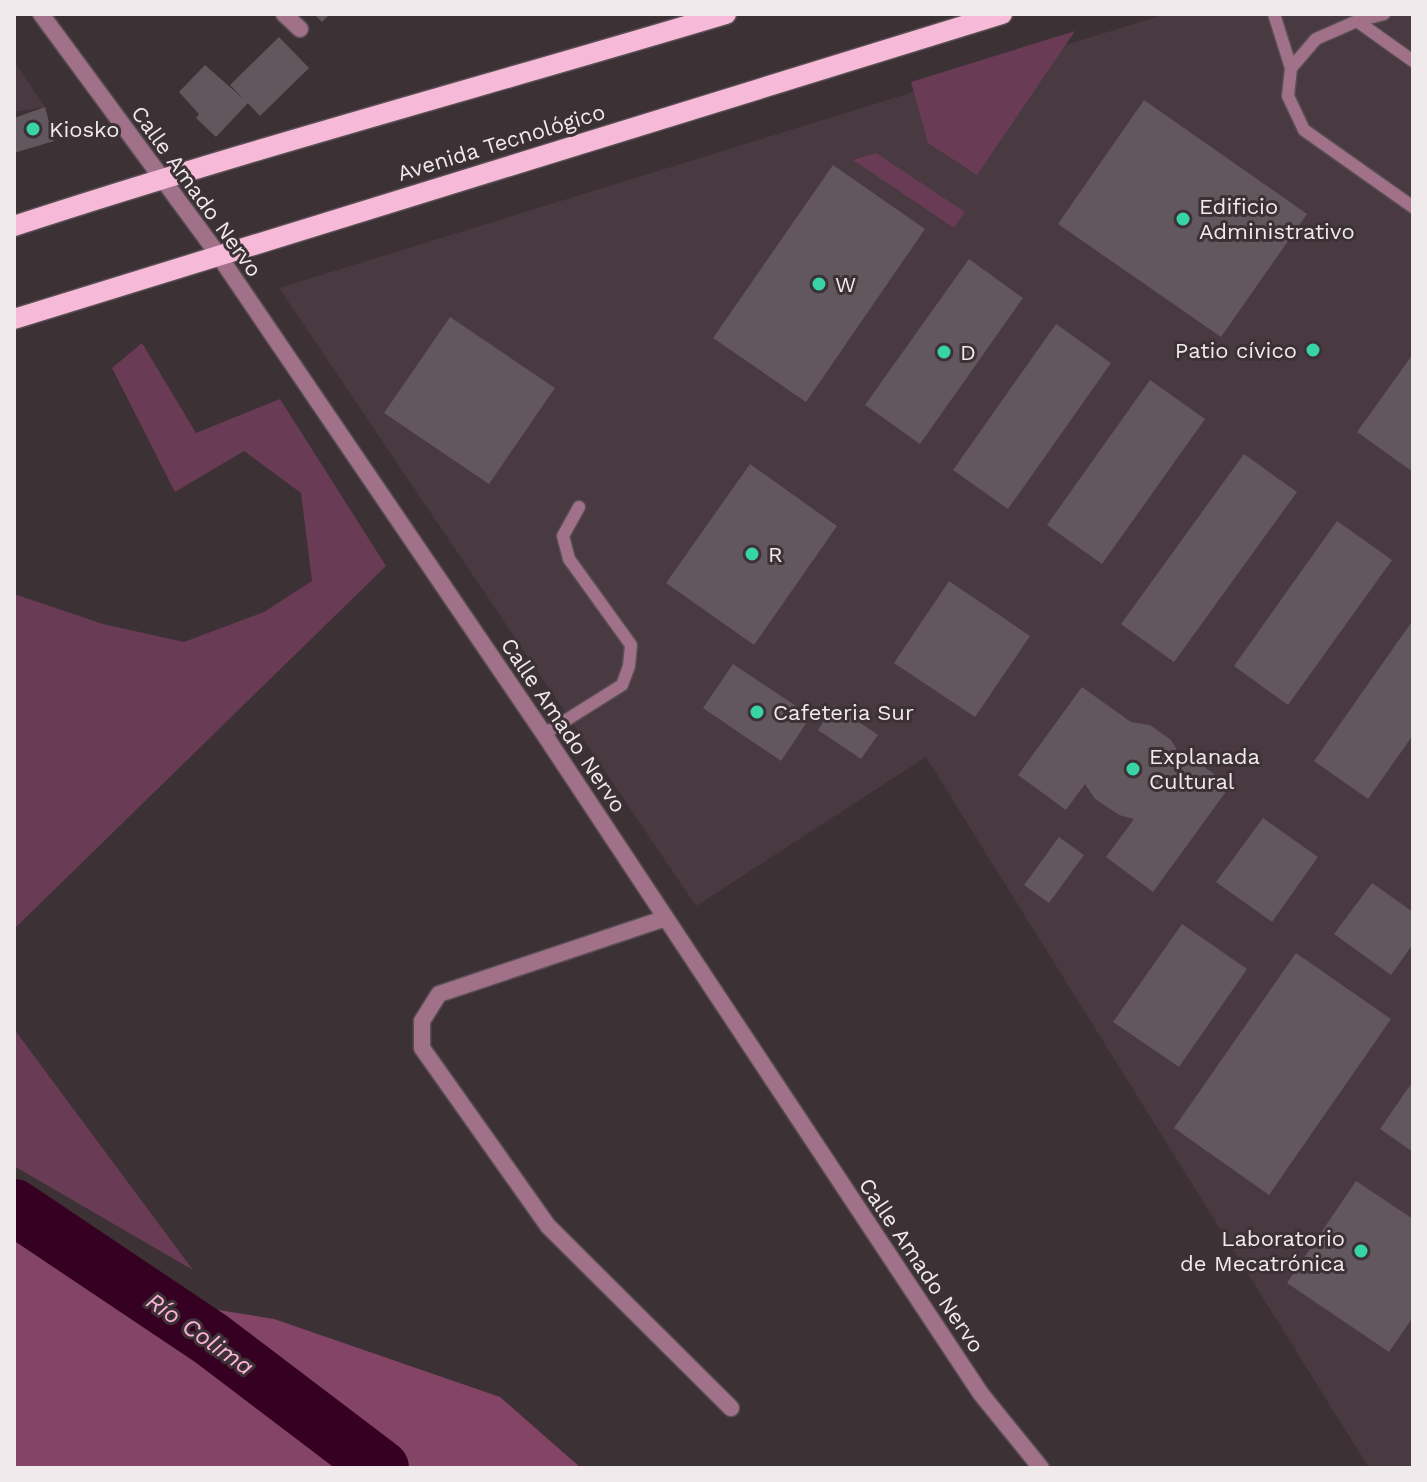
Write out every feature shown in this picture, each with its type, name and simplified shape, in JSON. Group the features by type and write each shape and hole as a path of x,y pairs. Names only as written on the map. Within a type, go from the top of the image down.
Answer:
{"main road":[{"path":"14,226 160,178 388,115 726,14"},
{"name":"Avenida Tecnológico","path":"14,319 217,253 1002,14"}],"street":[{"name":"Calle Amado Nervo","path":"41,14 217,253 544,734 981,1394 1041,1468"},
{"path":"284,14 300,29"},
{"path":"666,918 439,994 422,1021 422,1048 548,1226 731,1408"}],"lane":[{"path":"1274,14 1291,68 1288,96 1304,130 1413,207"},
{"path":"1291,68 1316,39 1357,21 1384,14"},
{"path":"1357,21 1413,61"},
{"path":"544,734 622,685 629,666 631,645 569,559 563,536 579,507"}],"shaded area":[{"path":"1166,14 1413,14 1413,1468 1369,1468 926,757 696,906 279,288"},
{"path":"1075,31 977,175 928,143 911,82"},
{"path":"14,61 45,107 14,112"},
{"path":"876,153 965,212 954,228 853,160"},
{"path":"142,343 196,433 280,399 386,566 14,929 14,594 103,624 184,642 264,612 312,581 301,493 244,451 175,492 112,368"},
{"path":"14,1029 193,1270 14,1166"},
{"path":"14,1233 112,1293 274,1319 500,1397 581,1468 14,1468"}],"building":[{"path":"314,14 330,14 322,22"},
{"path":"279,37 309,68 260,116 230,85"},
{"path":"205,65 248,103 216,137 196,118 199,114 179,92"},
{"name":"Edificio Administrativo","path":"1144,100 1307,214 1221,337 1058,224"},
{"name":"Kiosko","path":"45,107 54,141 14,153 14,118"},
{"name":"W","path":"833,165 925,229 806,402 713,338"},
{"name":"D","path":"969,259 1023,298 920,444 865,405"},
{"path":"450,317 555,388 489,484 384,413"},
{"path":"1056,324 1111,363 1008,509 953,470"},
{"path":"1413,354 1413,472 1357,432"},
{"path":"1150,380 1205,419 1102,564 1047,525"},
{"path":"1244,454 1297,492 1174,662 1121,624"},
{"name":"R","path":"750,464 837,526 754,645 666,583"},
{"path":"1337,521 1392,560 1288,705 1234,666"},
{"path":"949,581 1030,636 975,717 894,663"},
{"path":"1413,620 1413,735 1368,799 1314,761"},
{"name":"Cafeteria Sur","path":"733,664 811,716 781,761 703,708"},
{"path":"1082,687 1131,722 1150,725 1171,740 1180,755 1183,751 1230,786 1153,892 1106,857 1134,819 1119,815 1095,799 1085,784 1066,810 1018,775"},
{"path":"834,705 878,735 861,759 818,730"},
{"path":"1263,818 1318,857 1272,922 1216,882"},
{"path":"1059,837 1084,855 1049,903 1024,885"},
{"path":"1372,883 1413,912 1413,944 1391,975 1334,934"},
{"path":"1182,924 1247,969 1179,1067 1113,1022"},
{"path":"1296,953 1391,1019 1269,1195 1174,1128"},
{"path":"1413,1081 1413,1152 1380,1129"},
{"name":"Laboratorio de Mecatrónica","path":"1356,1181 1413,1219 1413,1317 1389,1352 1287,1283"}],"waterway":[{"name":"Río Colima","path":"14,1207 211,1339 381,1468"}],"place":[{"name":"Kiosko","path":"33,129"},
{"name":"Edificio Administrativo","path":"1183,219"},
{"name":"W","path":"819,284"},
{"name":"Patio cívico","path":"1313,350"},
{"name":"D","path":"944,352"},
{"name":"R","path":"752,554"},
{"name":"Cafeteria Sur","path":"757,712"},
{"name":"Explanada Cultural","path":"1133,769"},
{"name":"Laboratorio de Mecatrónica","path":"1361,1251"}]}
